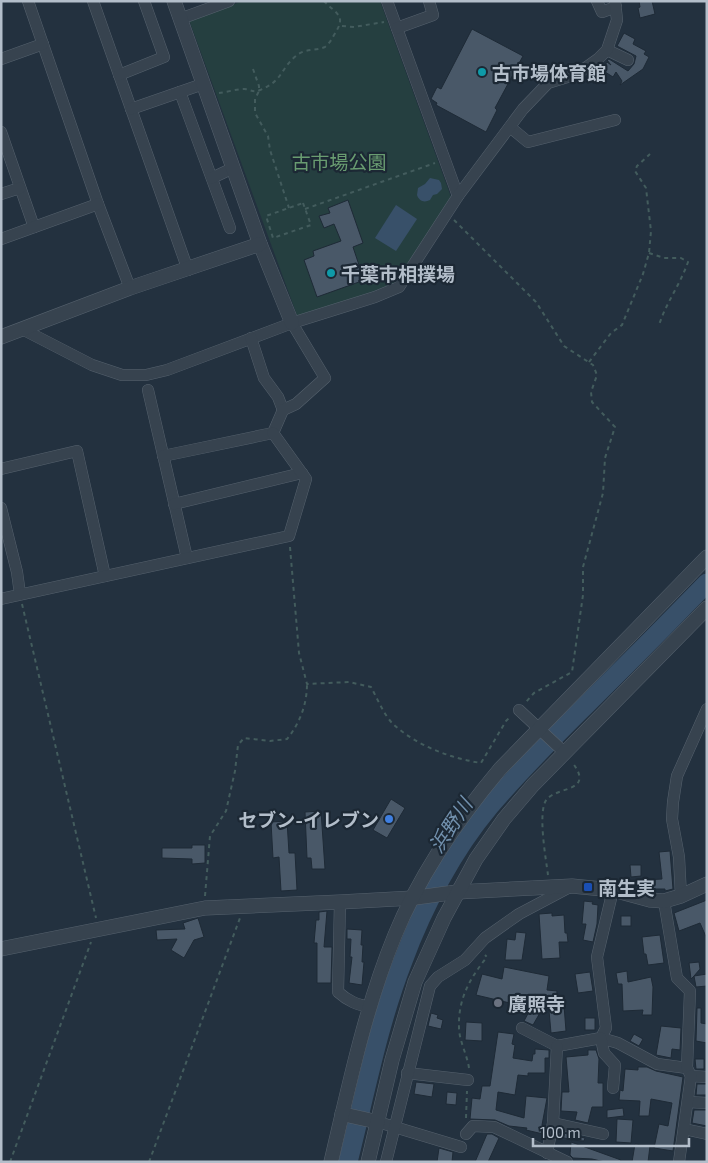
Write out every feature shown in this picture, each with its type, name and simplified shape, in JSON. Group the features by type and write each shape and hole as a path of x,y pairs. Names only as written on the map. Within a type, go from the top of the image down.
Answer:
{"street":[{"path":"28,1 98,204 130,288"},
{"path":"93,1 188,270"},
{"path":"119,75 164,57 144,1"},
{"path":"174,1 260,244 292,323 325,378 296,404 283,410 273,433"},
{"path":"180,19 229,1"},
{"path":"387,1 458,196"},
{"path":"395,24 433,15 429,1"},
{"path":"24,330 92,365 122,375 146,375 167,370 292,323 375,297 399,287 458,196 523,109 548,83 577,74 607,50 617,20 615,4 602,12 597,1"},
{"path":"1,59 43,44"},
{"path":"607,50 628,60"},
{"path":"131,108 180,92 205,90"},
{"path":"180,92 230,228"},
{"path":"510,126 528,142 615,120"},
{"path":"1,132 4,149 34,227"},
{"path":"212,178 233,168"},
{"path":"1,194 20,188"},
{"path":"1,239 98,204"},
{"path":"1,337 24,330 130,288 188,270 260,244"},
{"path":"251,338 264,378 278,397 283,410"},
{"path":"148,390 187,558"},
{"path":"164,456 273,433"},
{"path":"1,599 289,536 306,479 273,433"},
{"path":"1,469 77,451 105,576"},
{"path":"174,504 302,473"},
{"path":"1,508 18,572 20,594"},
{"path":"331,1162 371,1007 393,941 432,862 474,800 538,729 707,557"},
{"path":"368,1162 392,1060 415,982 457,892 476,859 504,819 533,784 707,608"},
{"path":"681,896 679,857 672,819 673,802 677,776 707,709"},
{"path":"519,710 564,752"},
{"path":"1,949 205,908 414,898 457,892 572,886 613,890 650,900 664,901 681,896 707,884"},
{"path":"386,1162 430,986 438,977 465,960 485,938 519,914 572,886"},
{"path":"613,890 597,957 606,1028 601,1038 604,1053 615,1065 613,1088"},
{"path":"664,901 677,978 690,991 688,1102 679,1162"},
{"path":"340,902 338,992 346,999 358,1005 371,1007"},
{"path":"415,982 430,986"},
{"path":"522,1028 557,1046 601,1038 618,1043 657,1064 707,1077"},
{"path":"547,1153 554,1123 557,1046"},
{"path":"407,1073 468,1080"},
{"path":"688,1102 707,1103"},
{"path":"342,1114 378,1122 461,1147"},
{"path":"554,1123 603,1134"},
{"path":"466,1134 473,1126 494,1127 567,1162"},
{"path":"684,1129 707,1134"}],"path":[{"path":"205,90 248,89 253,92 259,91 272,84 281,76 296,56 305,50 323,48 341,26 341,19 337,12 324,1"},
{"path":"341,26 395,24"},
{"path":"253,69 259,86 255,99 256,113 268,136 270,150 289,208"},
{"path":"589,362 611,333 622,325 650,253 651,231 646,188 635,170 650,154"},
{"path":"306,209 445,160"},
{"path":"303,203 306,209 311,225 274,238 266,216 303,203"},
{"path":"307,684 349,682 371,687 392,723 422,745 467,761 481,763 506,721 534,693 572,672 583,595 583,567 603,493 605,458 616,428 592,402 591,392 597,375 593,365 564,346 536,302 447,214"},
{"path":"650,253 664,258 681,258 688,262 682,278 664,308 659,325"},
{"path":"205,908 210,836 226,810 235,771 238,745 244,738 270,741 287,739 295,730 307,700 307,684 299,654 289,536"},
{"path":"10,1162 95,931 96,915 20,594"},
{"path":"549,887 542,827 544,806 547,798 572,787 577,783 579,776 578,770 564,752"},
{"path":"149,1162 245,906"},
{"path":"466,1134 468,1065 459,1027 462,997 474,973 487,957 476,947"}],"green space":[{"name":"古市場公園","path":"243,1 380,1 451,197 396,283 298,318 189,20"}],"water":[{"path":"430,178 439,180 442,189 433,195 430,200 422,201 417,195 418,188"},
{"path":"396,205 417,219 396,251 375,238"}],"building":[{"path":"639,1 652,1 655,14 640,18"},
{"name":"古市場体育館","path":"472,29 523,56 495,108 497,110 486,132 436,105 437,103 431,99 437,87 441,89"},
{"path":"624,33 635,39 633,44 646,51 644,54 649,57 643,69 620,85 622,81 616,72 613,77 602,70 607,62 611,65 607,60 609,59 628,71 634,64 636,56 617,46"},
{"name":"千葉市相撲場","path":"348,200 363,243 353,247 360,268 369,265 373,277 317,297 304,260 314,256 313,251 341,241 334,224 324,228 319,216 330,213 328,208"},
{"name":"セブン-イレブン","path":"391,799 405,808 387,838 373,830"},
{"path":"321,811 325,869 312,869 311,858 307,858 305,812"},
{"path":"287,821 289,853 295,853 297,890 281,891 279,857 273,858 271,822"},
{"path":"192,845 205,845 205,863 192,864 192,859 162,858 162,848 192,848"},
{"path":"670,851 673,889 665,891 665,889 644,889 644,880 662,879 659,852"},
{"path":"630,865 641,865 641,876 631,877"},
{"path":"707,900 707,939 700,923 679,931 674,913"},
{"path":"584,901 593,902 592,904 598,905 597,924 593,942 583,940 586,924 582,924"},
{"path":"327,911 324,947 332,947 331,983 317,983 317,943 314,943 316,920 319,920 319,912"},
{"path":"552,913 552,916 564,915 565,933 567,933 568,942 559,942 560,958 542,959 539,914"},
{"path":"621,916 631,916 631,926 621,926"},
{"path":"198,918 204,937 194,940 184,958 171,950 177,939 157,940 156,930 185,929 183,923"},
{"path":"347,929 362,930 362,962 364,962 362,985 349,983 352,957 350,957 351,939 347,939"},
{"path":"516,932 526,933 522,960 505,960 507,939 515,940"},
{"path":"660,935 664,963 648,965 646,954 644,954 642,937"},
{"path":"699,962 700,969 691,979 689,963"},
{"path":"504,967 549,976 547,990 557,991 556,1006 564,1005 566,1031 551,1033 548,999 533,1025 524,1021 531,1008 476,995 482,974 502,979"},
{"path":"627,971 628,982 651,977 653,987 652,1015 642,1015 643,1010 623,1011 622,984 618,984 616,973"},
{"path":"590,972 593,991 578,993 575,974"},
{"path":"707,974 707,986 696,987 694,976"},
{"path":"697,1008 701,1008 701,1023 707,1024 707,1043 696,1041"},
{"path":"431,1013 438,1015 437,1018 443,1020 441,1029 428,1026"},
{"path":"585,1018 595,1018 595,1030 585,1030"},
{"path":"466,1022 482,1023 482,1041 465,1040"},
{"path":"661,1026 681,1028 680,1050 672,1049 671,1058 656,1055"},
{"path":"498,1032 514,1034 512,1044 515,1045 513,1058 532,1061 535,1049 549,1050 549,1058 545,1058 545,1073 528,1073 528,1076 518,1075 515,1095 498,1092 496,1110 524,1118 526,1096 547,1098 542,1125 545,1126 543,1134 526,1130 527,1128 509,1126 495,1120 470,1119 472,1098 480,1099 482,1086 490,1086"},
{"path":"634,1034 643,1039 639,1046 630,1041"},
{"path":"588,1050 596,1050 599,1059 598,1083 603,1083 603,1107 592,1107 588,1123 575,1120 577,1112 561,1111 562,1092 569,1092 566,1057 588,1055"},
{"path":"695,1059 704,1059 704,1069 696,1069"},
{"path":"638,1067 647,1067 683,1077 673,1151 654,1148 659,1124 668,1126 672,1103 651,1099 649,1116 639,1116 640,1101 619,1100 620,1090 623,1091 625,1069 638,1070"},
{"path":"416,1082 434,1084 432,1097 414,1094"},
{"path":"697,1084 707,1084 707,1095 696,1095"},
{"path":"447,1092 457,1093 456,1105 446,1104"},
{"path":"623,1108 624,1116 607,1118 607,1110"},
{"path":"694,1110 707,1110 707,1126 692,1123"},
{"path":"617,1119 633,1120 631,1143 616,1142"},
{"path":"559,1132 585,1138 584,1141 571,1140 558,1136"},
{"path":"487,1134 492,1134 499,1138 488,1162 475,1162"},
{"path":"571,1142 621,1160 620,1162 605,1162 573,1158 570,1155"},
{"path":"635,1144 650,1146 648,1162 632,1162"},
{"path":"439,1148 453,1152 452,1162 437,1162"}],"waterway":[{"name":"浜野川","path":"348,1162 372,1060 394,985 420,920 451,860 476,823 515,778 707,583"}],"place":[{"name":"古市場体育館","path":"482,72"},
{"name":"千葉市相撲場","path":"331,273"},
{"name":"セブン-イレブン","path":"389,819"},
{"name":"南生実","path":"588,887"},
{"name":"廣照寺","path":"498,1003"}]}
